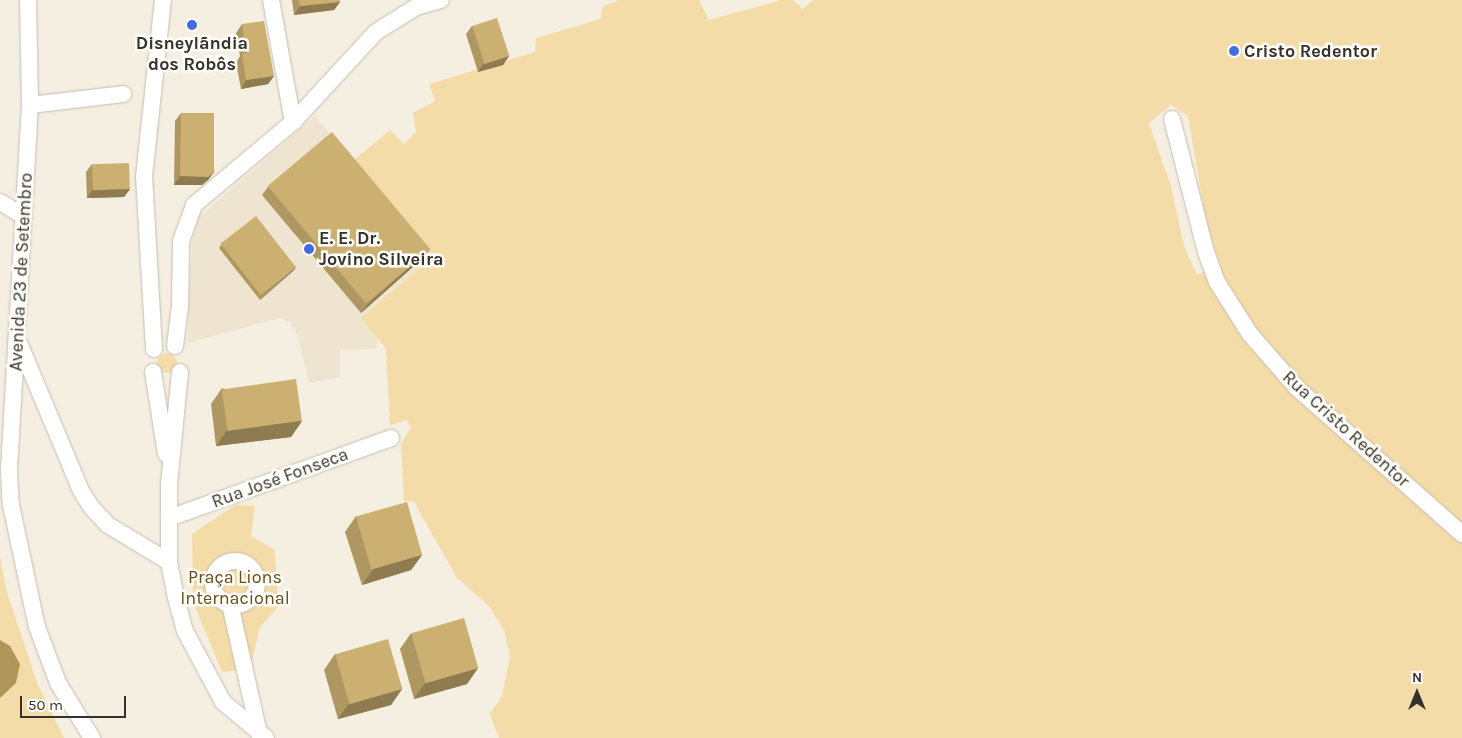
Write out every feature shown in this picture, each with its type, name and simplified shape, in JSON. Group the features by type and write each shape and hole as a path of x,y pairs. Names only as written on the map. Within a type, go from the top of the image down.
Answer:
{"street":[{"name":"Avenida 23 de Setembro","path":"28,0 30,105 22,215 18,341 9,472 15,531 38,626 58,683 92,738"},
{"path":"162,0 144,177 154,349 153,372 169,484"},
{"path":"271,0 294,122"},
{"path":"175,346 180,307 181,240 191,211 204,196 294,122 376,32 416,7 441,0"},
{"path":"30,105 123,94"},
{"name":"Rua Cristo Redentor","path":"1172,120 1206,252 1217,282 1239,318 1296,387 1462,534"},
{"path":"0,202 22,215"},
{"path":"18,341 88,502 108,525 169,562"},
{"path":"154,349 167,344 175,346 180,353 180,372 169,484 169,562 185,631 223,702 262,736"},
{"path":"153,372 157,379 168,381 180,372"},
{"name":"Rua José Fonseca","path":"169,518 392,438"},
{"path":"230,604 262,736"}],"shaded area":[{"name":"E. E. Dr. Jovino Silveira","path":"315,116 433,257 379,319 376,349 340,350 340,377 309,383 297,334 290,322 280,318 187,343 192,240 197,219"},
{"path":"0,640 10,646 20,664 16,683 0,698"}],"green space":[{"path":"619,0 699,0 709,20 781,0 793,0 803,9 813,0 1462,0 1462,738 499,738 490,714 502,696 510,656 504,630 488,605 457,578 414,502 404,501 401,444 411,427 406,420 390,425 386,349 361,318 433,257 353,161 390,130 404,144 416,132 413,113 435,101 429,84 535,52 536,38 601,19 602,7","holes":["1171,105 1188,116 1207,228 1220,264 1197,275 1184,246 1171,186 1149,123"]},
{"path":"167,353 174,356 177,363 174,370 167,373 160,370 157,363 160,356"},
{"name":"Praça Lions Internacional","path":"235,505 255,506 251,536 275,550 278,607 260,627 250,669 222,672 193,602 192,534"},
{"path":"0,557 7,592 38,685 64,738 0,738"}],"building":[{"path":"299,0 340,0 340,2 300,6"},
{"path":"497,18 509,56 485,64 472,26"},
{"path":"264,21 274,76 246,80 242,54 247,53 242,24"},
{"path":"181,113 214,113 214,172 208,177 180,176"},
{"path":"332,132 430,249 366,303 268,186"},
{"path":"129,163 130,189 93,190 92,164"},
{"path":"256,216 296,267 261,295 221,244"},
{"path":"296,379 302,421 228,431 222,389"},
{"path":"407,502 422,555 371,569 356,517"},
{"path":"464,618 478,668 425,683 411,633"},
{"path":"388,639 402,689 349,704 335,654"}],"place":[{"name":"Disneylãndia dos Robôs","path":"192,25"},
{"name":"Cristo Redentor","path":"1234,51"},
{"name":"E. E. Dr. Jovino Silveira","path":"309,249"}]}
